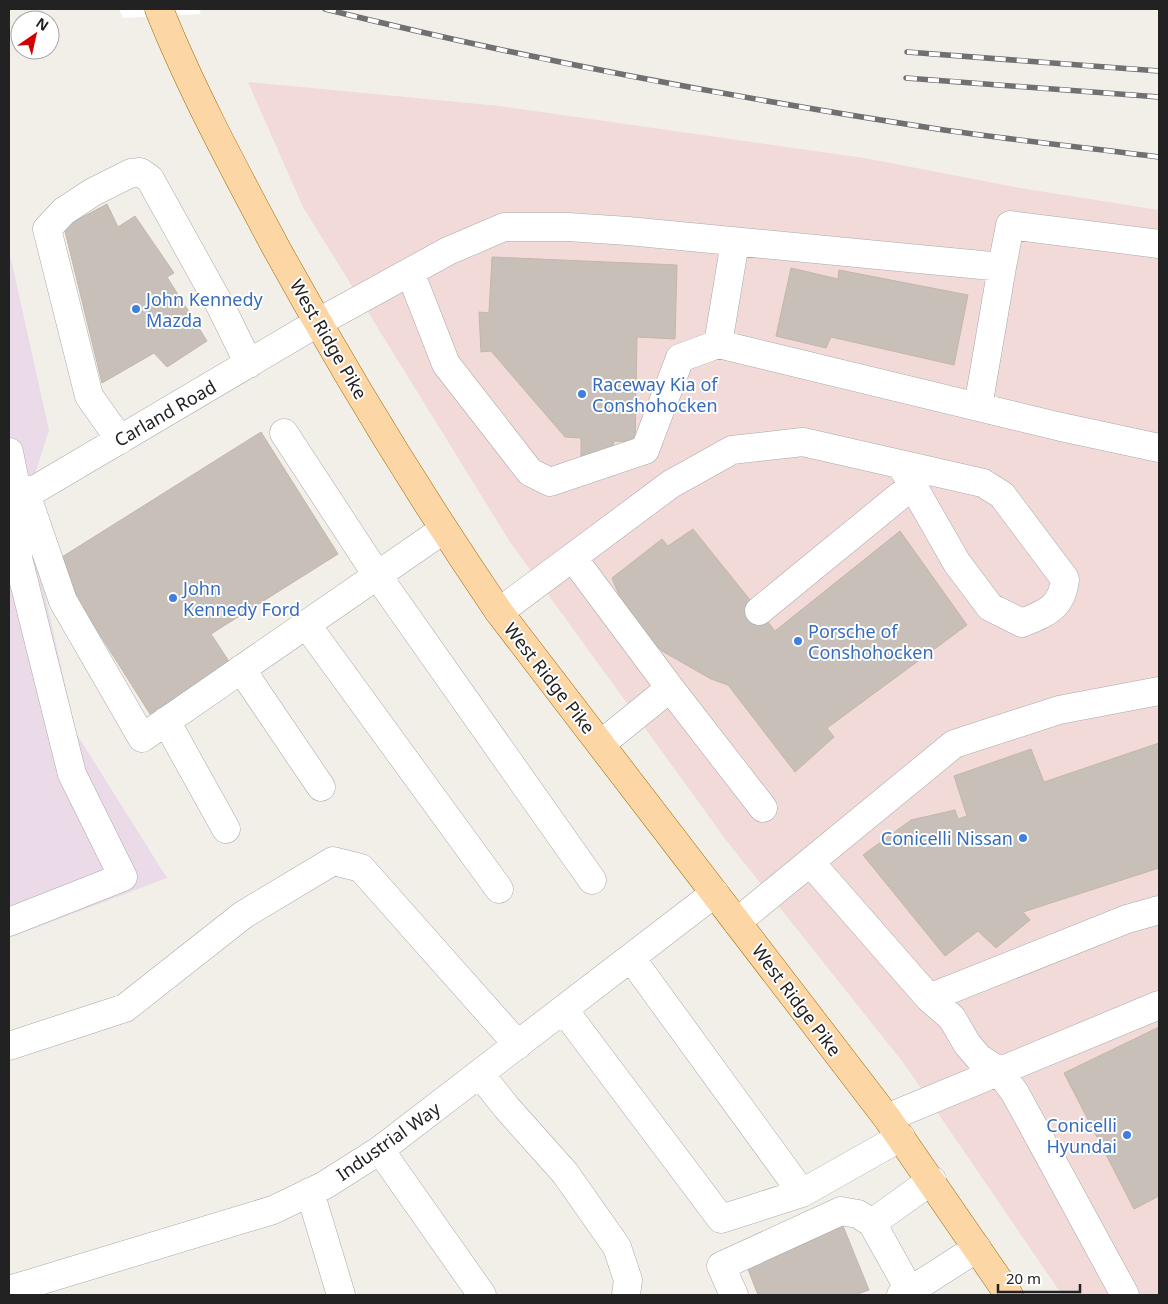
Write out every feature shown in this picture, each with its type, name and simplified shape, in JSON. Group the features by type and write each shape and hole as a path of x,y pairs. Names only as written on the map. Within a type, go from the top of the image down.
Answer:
{"main road":[{"name":"West Ridge Pike","path":"161,12 202,104 247,194 317,323 443,530 499,612 894,1127 1010,1295"}],"street":[{"path":"120,440 89,396 47,229 64,211 93,192 131,173 140,172 150,179 221,307 249,364"},
{"path":"978,407 1010,225 1159,244"},
{"name":"Carland Road","path":"15,494 36,489 317,323 448,251 504,227 568,227 1002,267"},
{"path":"718,344 735,242"},
{"path":"410,272 446,364 530,472 550,482 645,450 680,358 718,344 978,407 1159,448"},
{"path":"284,433 377,575 592,880"},
{"path":"499,612 672,484 732,450 803,442 907,475 965,478 983,483 1002,495 1065,578 1064,592 1049,612 1022,623 990,607 957,563 907,475"},
{"path":"9,452 15,494 19,562 72,774 123,877 9,922"},
{"path":"759,611 907,475"},
{"path":"15,494 63,600 142,738 443,530"},
{"path":"573,558 762,808"},
{"path":"306,624 499,889"},
{"path":"242,669 321,787"},
{"path":"601,744 670,688"},
{"path":"737,922 954,744 1059,710 1159,691"},
{"path":"166,721 226,829"},
{"path":"9,1046 125,1008 243,915 333,861 361,868 518,1045"},
{"path":"810,862 929,998 952,1018 967,1044 979,1058 999,1071 1015,1093 1125,1295"},
{"name":"Industrial Way","path":"9,1290 273,1210 325,1185 380,1150 715,893"},
{"path":"929,998 1127,919 1159,910"},
{"path":"632,958 802,1193"},
{"path":"564,1010 721,1219 802,1193 894,1127 999,1071 1159,1005"},
{"path":"480,1074 507,1108 565,1173 617,1247 628,1280 626,1295"},
{"path":"380,1150 482,1295"},
{"path":"872,1223 932,1180"},
{"path":"310,1192 341,1295"},
{"path":"734,1295 721,1266 841,1211 858,1214 872,1223 905,1293 977,1248"}],"shaded area":[{"path":"248,82 500,106 864,158 1020,188 1159,210 1159,1295 1062,1295 905,1065 726,840 510,542 303,207"},
{"path":"9,250 49,430 25,506 76,733 167,878 9,938"}],"pier":[{"path":"119,9 199,9 201,14 123,18"}],"building":[{"name":"John Kennedy Mazda","path":"107,204 118,227 135,216 174,273 167,277 207,341 167,367 154,353 102,383 64,227"},
{"name":"Raceway Kia of Conshohocken","path":"492,257 677,265 675,339 637,337 635,442 614,441 610,458 581,458 581,438 565,437 491,351 481,352 479,312 489,313"},
{"path":"791,268 838,279 839,270 968,295 954,365 831,337 826,348 776,336"},
{"name":"John Kennedy Ford","path":"261,432 338,554 211,634 230,663 150,714 54,562"},
{"name":"Porsche of Conshohocken","path":"693,529 775,631 900,531 967,625 827,728 834,737 795,772 728,685 711,679 662,651 640,630 623,605 612,578 662,539 668,546"},
{"name":"Conicelli Nissan","path":"1159,743 1159,868 1023,912 1030,920 996,948 978,931 945,956 863,855 911,820 955,810 958,819 967,816 954,776 1031,749 1044,782"},
{"name":"Conicelli Hyundai","path":"1159,1027 1159,1196 1134,1209 1064,1073"},
{"path":"843,1226 869,1290 855,1295 758,1295 746,1264"}],"railway":[{"path":"325,9 402,28 633,77 788,105 944,130 1159,157"},
{"path":"907,52 1159,71"},
{"path":"906,78 1159,97"}],"place":[{"name":"John Kennedy Mazda","path":"136,309"},
{"name":"Raceway Kia of Conshohocken","path":"582,394"},
{"name":"John Kennedy Ford","path":"173,598"},
{"name":"Porsche of Conshohocken","path":"798,641"},
{"name":"Conicelli Nissan","path":"1023,838"},
{"name":"Conicelli Hyundai","path":"1127,1135"}]}
